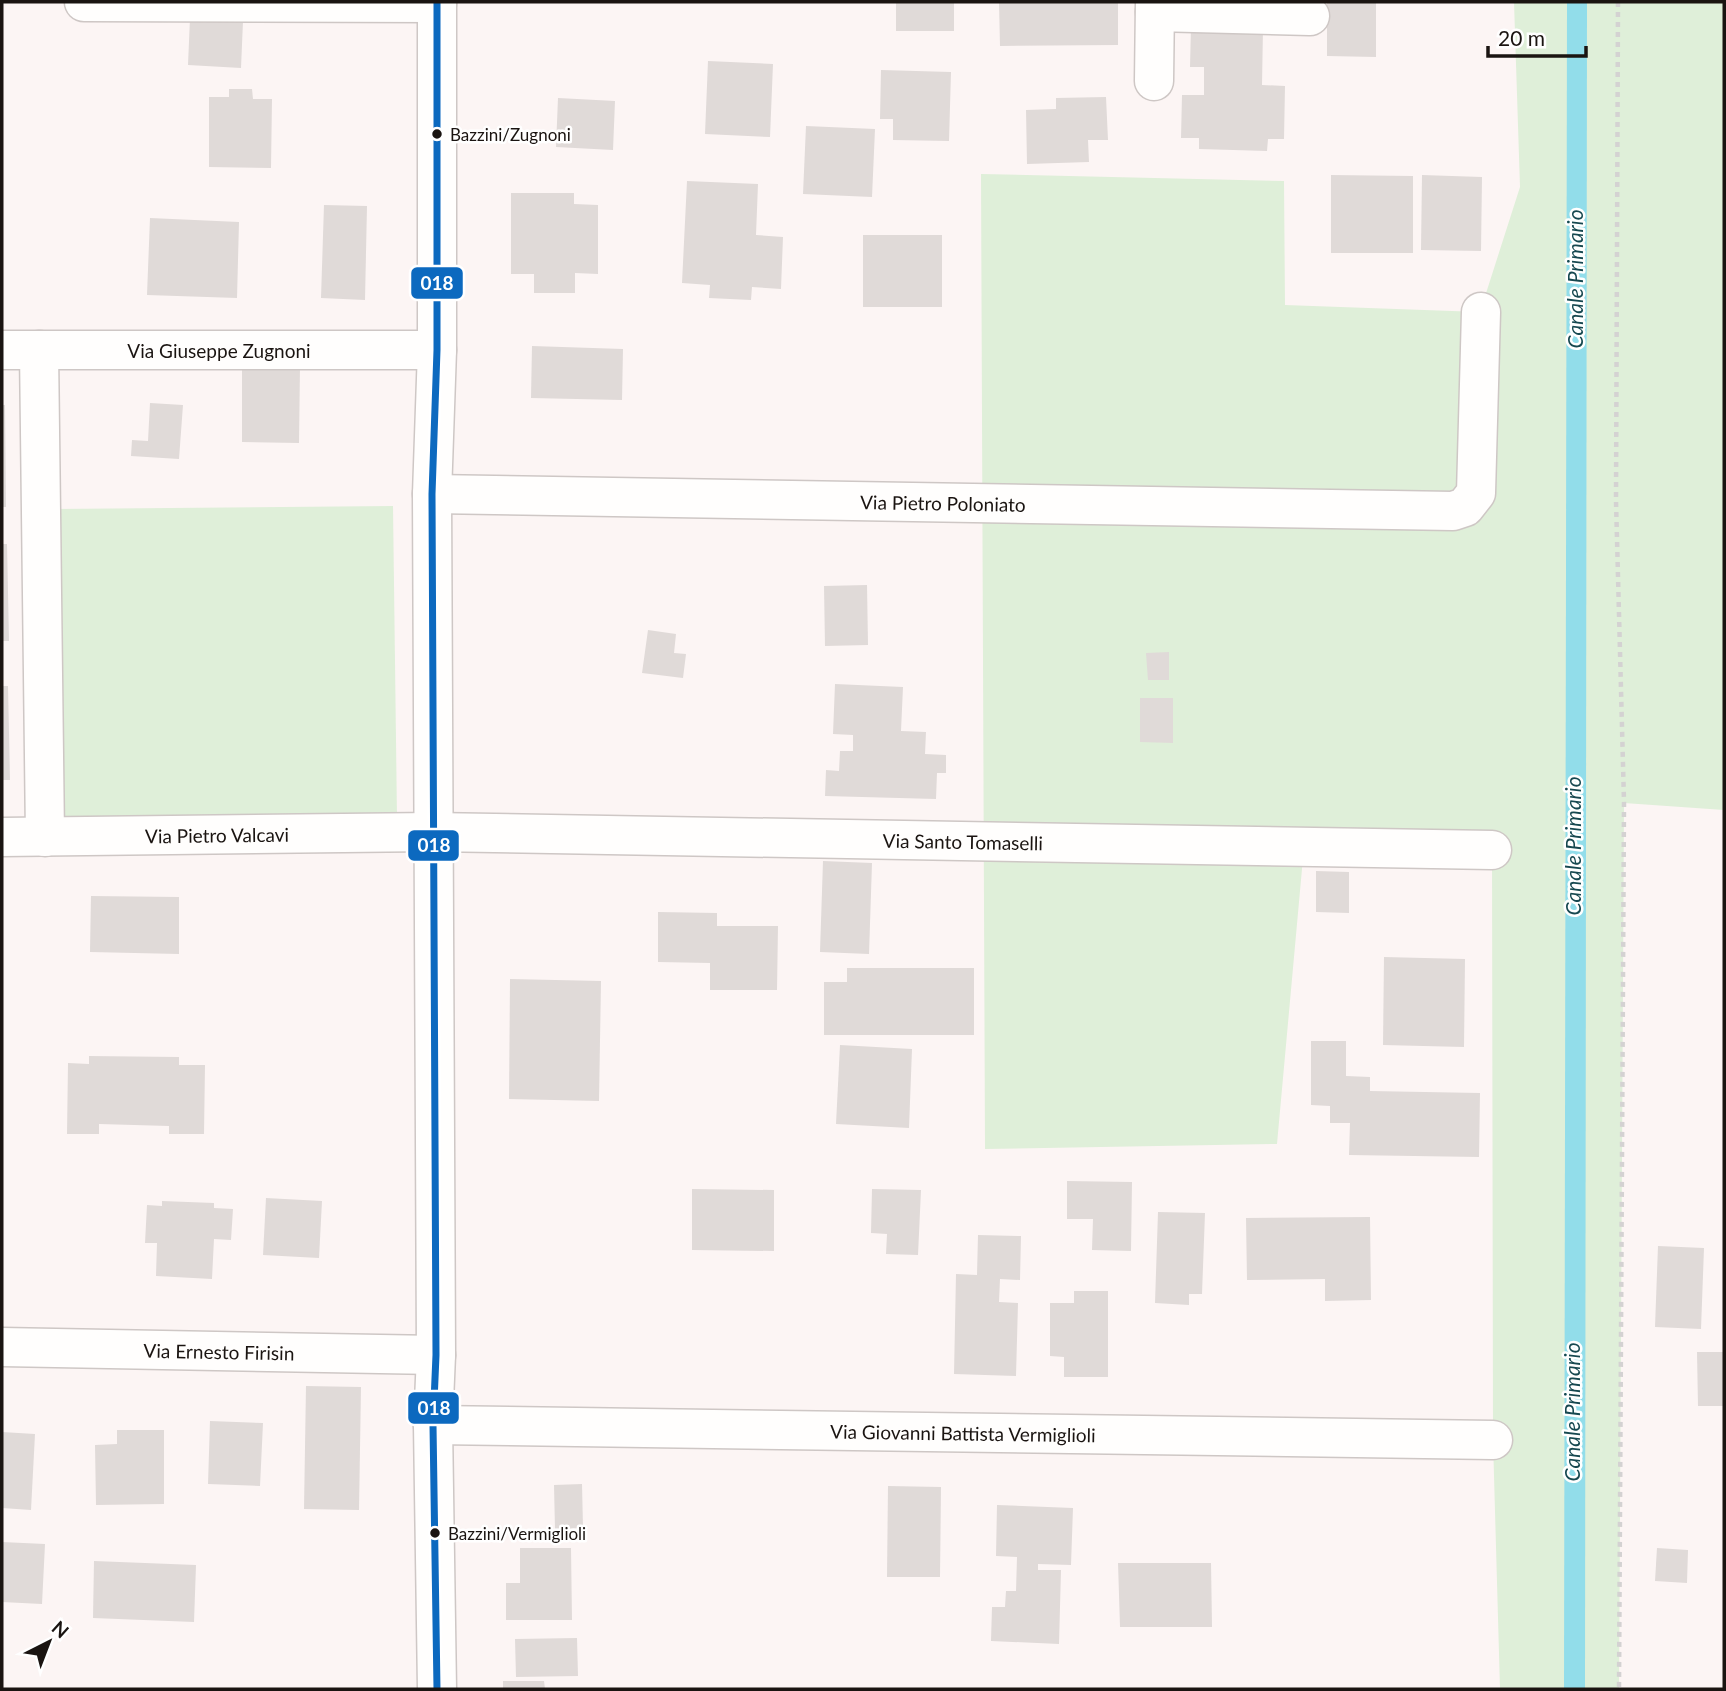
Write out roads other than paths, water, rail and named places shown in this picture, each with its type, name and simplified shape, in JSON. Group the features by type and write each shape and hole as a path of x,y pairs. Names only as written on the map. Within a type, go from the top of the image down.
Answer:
{"street":[{"path":"84,2 437,3 437,350 432,494 436,1355 433,1425 437,1689"},
{"path":"1154,81 1155,7 1310,16"},
{"name":"Via Pietro Poloniato","path":"432,494 1453,511 1465,507 1476,493 1481,312"},
{"path":"39,350 45,837"},
{"name":"Via Giuseppe Zugnoni","path":"2,351 437,350"},
{"name":"Via Pietro Valcavi","path":"2,837 432,832"},
{"name":"Via Santo Tomaselli","path":"432,832 1492,849"},
{"name":"Via Ernesto Firisin","path":"2,1347 436,1355"},
{"name":"Via Giovanni Battista Vermiglioli","path":"433,1425 1493,1440"}],"water":[{"name":"Canale Primario","path":"1567,2 1587,2 1585,1689 1564,1689"}],"place":[{"name":"Bazzini/Zugnoni","path":"437,134"},
{"name":"Bazzini/Vermiglioli","path":"435,1533"}]}
